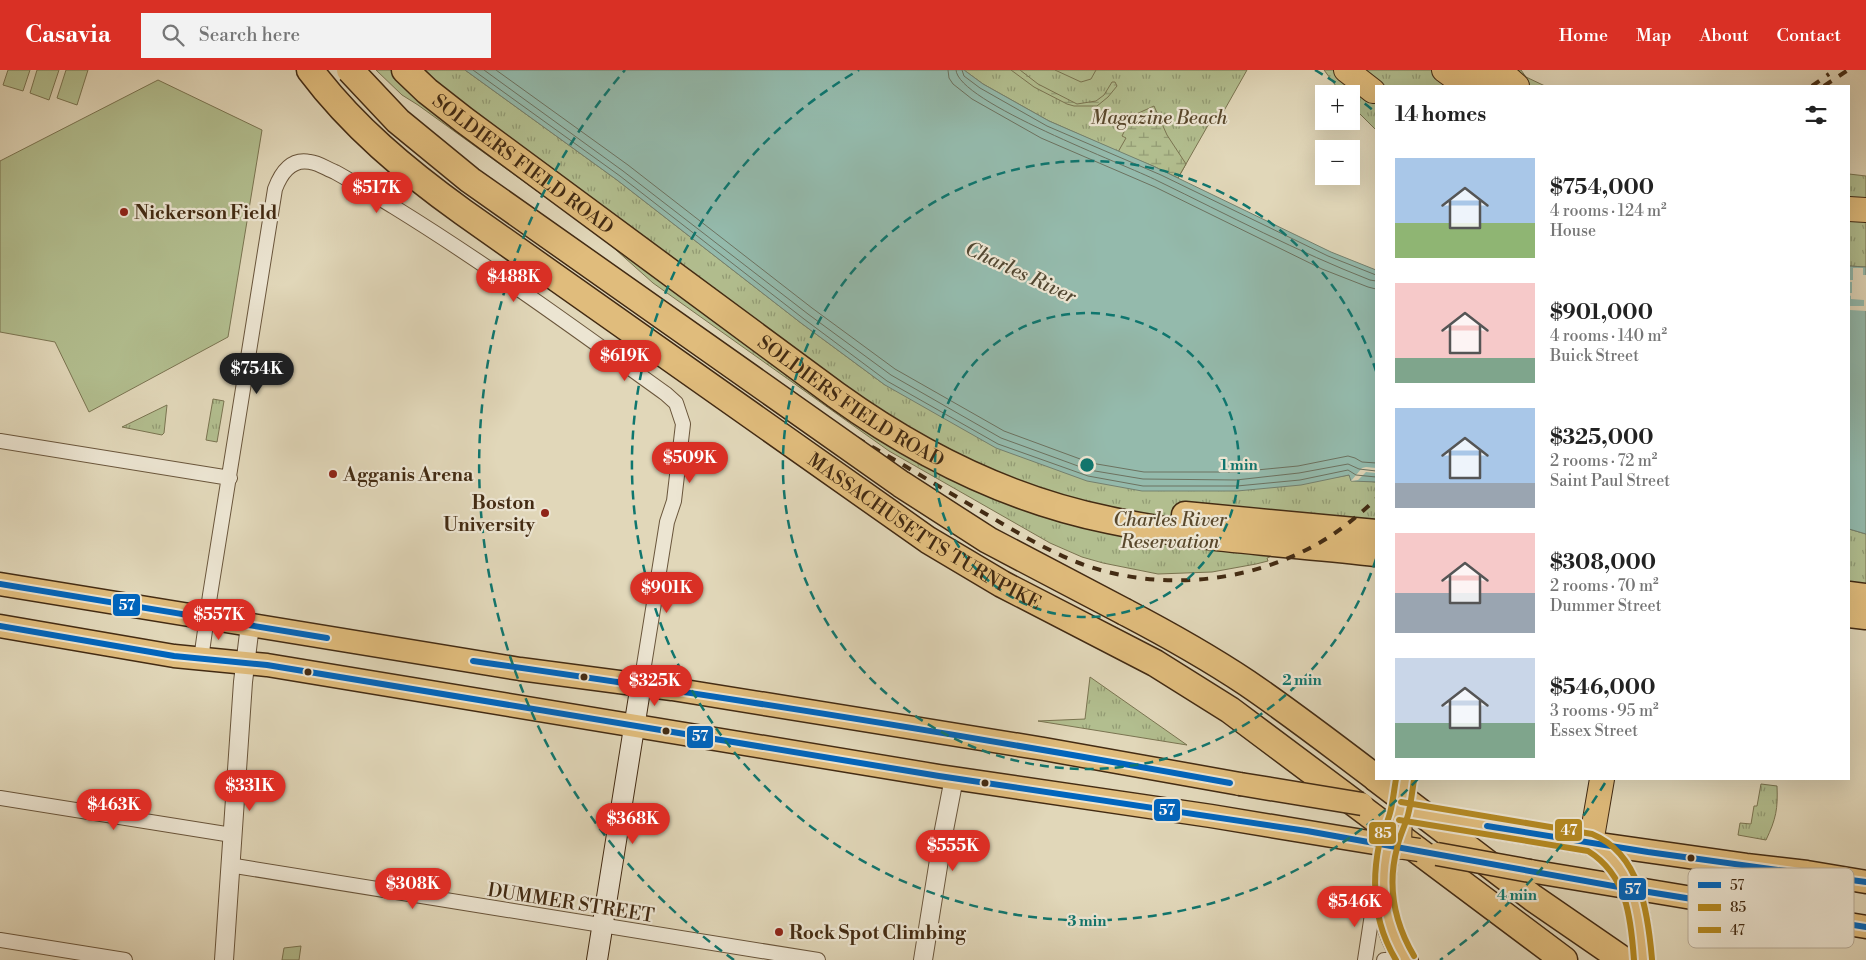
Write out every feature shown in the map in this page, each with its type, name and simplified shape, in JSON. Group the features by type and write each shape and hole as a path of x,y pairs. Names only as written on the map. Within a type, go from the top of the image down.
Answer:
{"highway":[{"name":"MASSACHUSETTS TURNPIKE","path":"310,70 343,110 377,144 412,174 463,212 928,540 1019,592 1167,670 1230,710 1564,960"},
{"name":"MASSACHUSETTS TURNPIKE","path":"350,70 398,121 470,180 900,484 988,540 1125,612 1246,682 1375,777"},
{"name":"SOLDIERS FIELD ROAD","path":"404,70 464,120 836,396 892,434 954,467 1040,502 1108,520 1188,533 1375,553"},
{"name":"SOLDIERS FIELD ROAD","path":"429,70 487,116 846,382 901,420 962,452 1003,471 1046,486 1119,506 1375,533"},
{"path":"1346,70 1375,93"},
{"path":"1358,70 1375,93"},
{"path":"1444,70 1465,85"},
{"path":"1466,70 1488,85"},
{"path":"1491,70 1494,85"},
{"path":"1499,70 1516,85"},
{"path":"1850,209 1866,210"},
{"path":"1850,595 1866,597"},
{"path":"1850,614 1866,616"},
{"path":"1850,625 1866,625"},
{"name":"MASSACHUSETTS TURNPIKE","path":"1380,780 1533,898 1636,957"},
{"path":"1405,780 1394,846 1385,866 1391,891 1404,927 1424,960"},
{"path":"1591,842 1602,780"},
{"path":"1400,811 1591,842 1605,850 1612,856 1630,889 1638,915 1636,957"},
{"path":"1391,891 1384,908 1396,944 1406,960"}],"main road":[{"path":"0,584 520,669 641,684 1051,751 1400,811"},
{"path":"0,626 87,642 201,659 276,666 954,778 1306,830 1688,899"},
{"path":"597,960 641,684"},
{"path":"1591,842 1770,868"}],"street":[{"path":"201,659 275,189 278,180 290,165 298,162 310,162 320,165 356,184 438,234 505,279 676,403 683,424 674,501 667,522 641,684"},
{"path":"0,441 230,478"},
{"path":"224,960 229,865 245,663 250,625"},
{"path":"923,960 942,835 954,778"},
{"path":"0,798 232,835"},
{"name":"DUMMER STREET","path":"229,865 818,960"},
{"path":"1365,960 1374,901 1391,891"},
{"path":"0,940 125,960"},
{"path":"1384,960 1396,960"}],"green space":[{"path":"8,70 30,70 23,91 3,85"},
{"path":"37,70 59,70 49,100 30,93"},
{"path":"66,70 88,70 77,105 57,98"},
{"name":"Charles River Reservation","path":"376,70 465,70 617,180 801,323 885,385 1337,477 1349,475 1358,480 1375,482 1375,559 1289,550 1267,558 1268,561 1256,564 1212,572 1158,574 1082,557 1050,543 889,451 653,283 606,241 402,95"},
{"name":"Magazine Beach","path":"964,70 1247,70 1221,116 1215,113 1178,178 1049,121 983,84"},
{"path":"1011,70 1020,70 1038,84 1077,104 1096,101 1104,95 1112,82 1115,82 1117,86 1097,106 1074,106 1034,87"},
{"path":"1055,70 1096,70 1091,79 1081,82"},
{"path":"1324,70 1521,70 1526,77 1543,85 1375,85 1375,129 1360,114 1360,85 1335,85"},
{"name":"Nickerson Field","path":"158,80 262,130 228,337 89,412 55,342 0,332 0,161"},
{"path":"1154,106 1167,135 1186,164 1178,178 1118,152 1126,138 1122,136 1132,116"},
{"path":"1850,174 1866,176 1866,267 1850,266"},
{"path":"213,399 224,401 217,442 206,440"},
{"path":"167,405 164,433 162,435 122,427"},
{"path":"1850,529 1866,534 1866,587 1850,584"},
{"path":"1090,677 1187,745 1038,721 1085,719"},
{"path":"1761,784 1777,786 1776,814 1766,840 1738,835 1740,823 1751,824"},
{"path":"301,946 299,960 282,960 284,948"}],"water":[{"name":"Charles River","path":"465,70 964,70 983,84 1049,121 1153,166 1331,252 1375,270 1375,482 1351,481 1349,475 1301,485 1237,491 1142,491 1087,481 996,448 885,385 801,323 617,180"},
{"path":"1850,266 1866,267 1866,534 1850,529"}],"pier":[{"path":"1853,268 1863,268 1863,275 1866,275 1866,311 1850,310 1850,306 1864,306 1864,300 1851,299 1852,282 1850,280 1853,280"},
{"path":"1362,468 1375,468 1375,473 1366,472 1358,480 1351,481"}],"railway":[{"path":"1826,85 1848,70"},
{"path":"1813,85 1829,74"},
{"path":"465,182 705,352 753,381 876,449 1021,535 1074,561 1105,571 1138,578 1204,579 1237,574 1269,565 1300,553 1335,533 1375,500"}],"transit line":[{"name":"57","path":"0,584 327,638"},
{"name":"57","path":"0,626 174,656 267,665 939,776 1307,831 1688,898"},
{"name":"57","path":"473,661 852,718 1230,783"},
{"name":"85","path":"1396,780 1390,813 1379,845 1375,890 1383,933 1396,960"},
{"name":"47","path":"1414,780 1409,811 1394,862 1393,890 1397,917 1414,956"},
{"name":"47","path":"1401,802 1592,834 1608,843 1631,870 1639,887 1648,923 1652,959"},
{"name":"85","path":"1399,820 1588,851 1601,861 1619,885 1628,913 1634,960"},
{"name":"57","path":"1487,826 1648,852 1764,868"},
{"name":"57","path":"1854,880 1866,882"},
{"name":"57","path":"1854,925 1866,927"}],"place":[{"name":"Nickerson Field","path":"124,212"},
{"name":"Agganis Arena","path":"333,474"},
{"name":"Boston University","path":"545,513"},
{"name":"Rock Spot Climbing","path":"779,932"}]}
